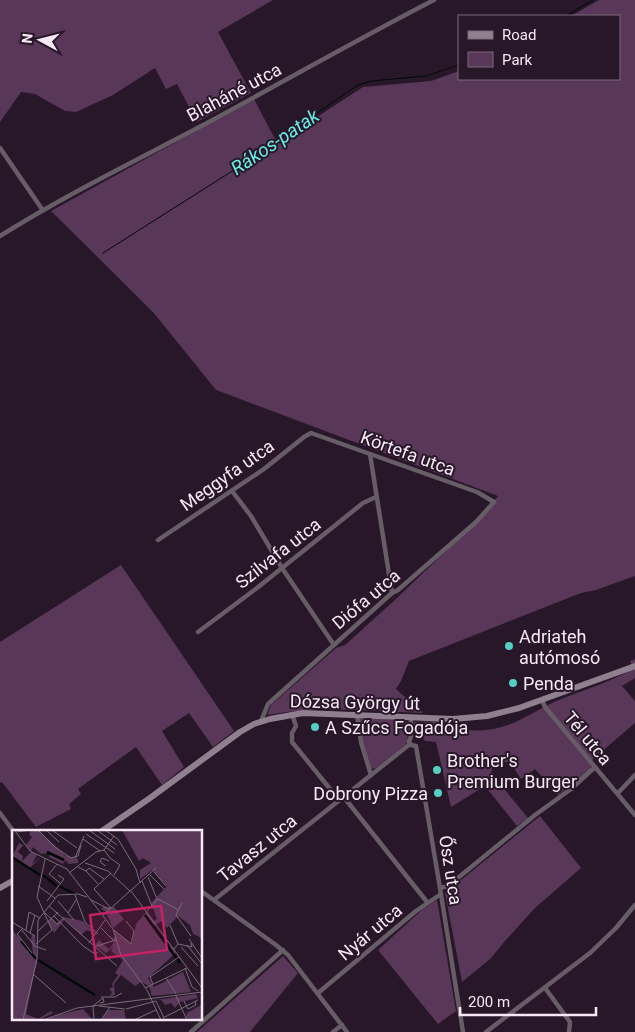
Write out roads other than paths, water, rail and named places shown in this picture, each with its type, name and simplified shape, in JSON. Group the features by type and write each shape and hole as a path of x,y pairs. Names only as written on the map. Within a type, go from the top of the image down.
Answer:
{"main road":[{"name":"Dózsa György út","path":"111,829 230,738 261,721 292,714 472,718 502,713 635,666"},
{"path":"0,888 12,881"}],"street":[{"name":"Blaháné utca","path":"0,236 47,207 434,0"},
{"path":"0,148 42,210"},
{"name":"Körtefa utca","path":"311,433 477,492 494,502"},
{"name":"Meggyfa utca","path":"158,540 264,469 311,433"},
{"path":"370,454 392,593"},
{"path":"232,490 334,645"},
{"name":"Szilvafa utca","path":"198,632 363,503 376,497"},
{"name":"Diófa utca","path":"261,721 268,704 392,593 398,590 476,522 494,502"},
{"name":"Tél utca","path":"542,700 544,707 635,815"},
{"path":"292,714 296,726 292,733 292,742 339,800"},
{"path":"357,715 361,742 371,775"},
{"name":"Ősz utca","path":"411,717 410,744 416,746 441,891 462,1032"},
{"name":"Tavasz utca","path":"214,900 410,744"},
{"name":"Nyár utca","path":"318,993 427,902 535,815 571,789 595,767"},
{"path":"618,794 635,775"},
{"path":"343,796 427,902"},
{"path":"0,813 13,830"},
{"path":"202,892 282,950 318,993 347,1032"},
{"path":"486,1032 590,953 616,928 635,905"},
{"path":"191,1032 282,950"},
{"path":"545,988 570,1022 569,1032"},
{"path":"333,1032 342,1025"}],"waterway":[{"name":"Rákos-patak","path":"568,15 593,0"},
{"name":"Rákos-patak","path":"103,253 237,168 358,85 371,81 426,76 458,65"}],"place":[{"name":"Adriateh autómosó","path":"509,646"},
{"name":"Penda","path":"513,683"},
{"name":"A Szűcs Fogadója","path":"315,727"},
{"name":"Brother's Premium Burger","path":"437,770"},
{"name":"Dobrony Pizza","path":"438,793"}]}
